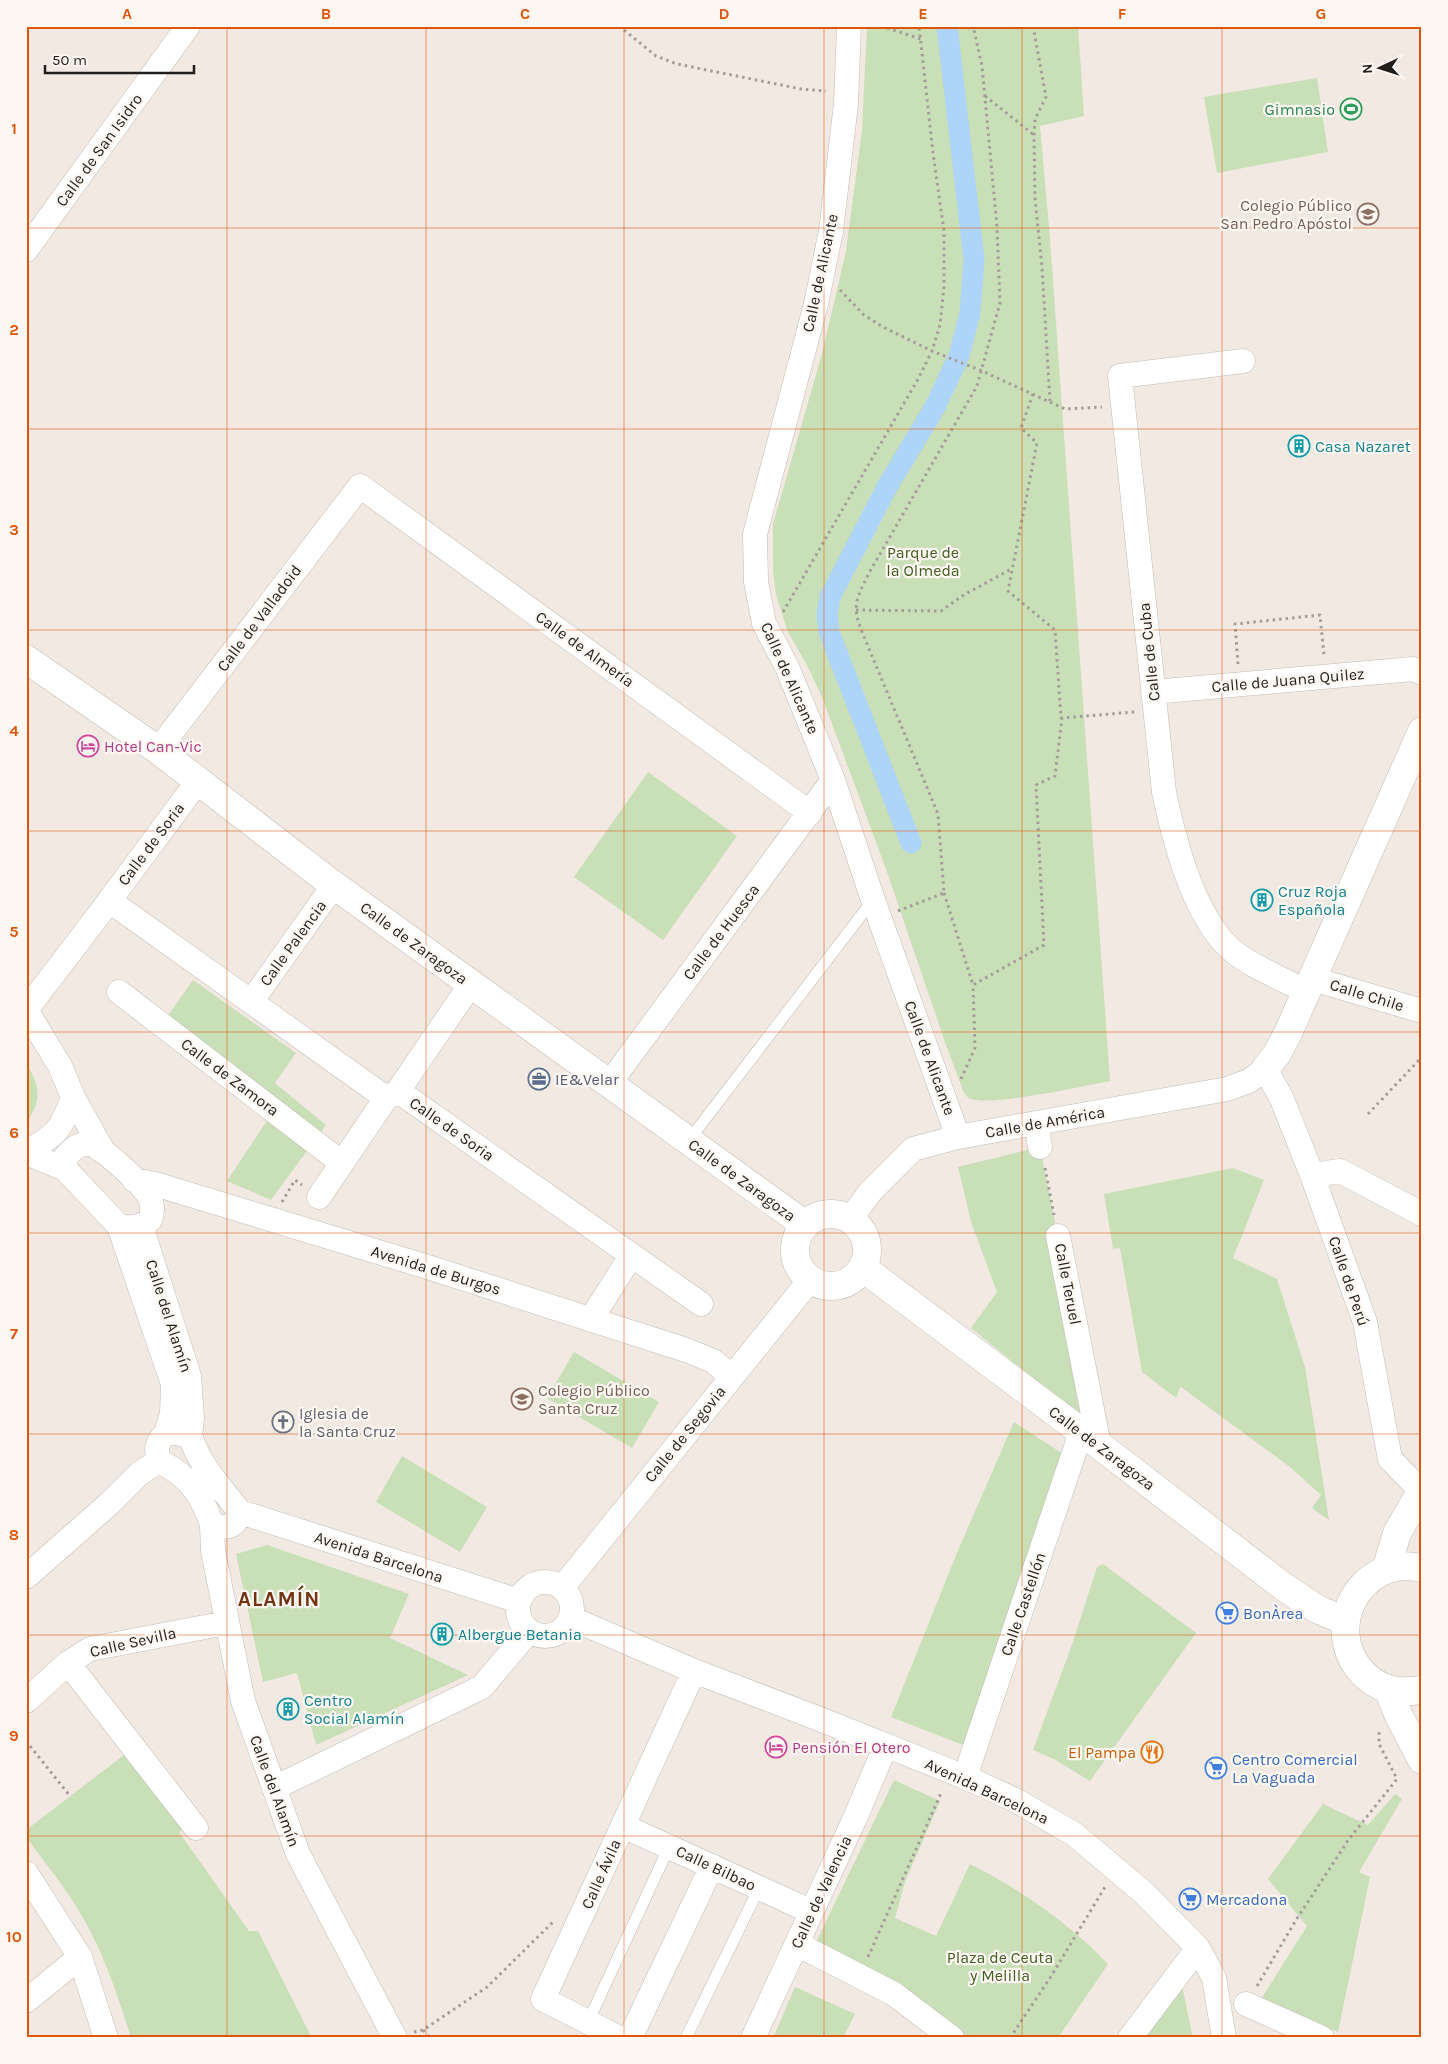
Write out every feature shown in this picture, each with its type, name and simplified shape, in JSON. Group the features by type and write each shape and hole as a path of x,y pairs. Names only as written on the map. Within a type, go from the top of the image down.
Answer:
{"street":[{"name":"Calle de San Isidro","path":"26,250 188,26"},
{"name":"Calle de Alicante","path":"849,26 847,96 840,165 823,270 816,304 755,534 756,582 764,623 787,667 833,780 958,1137"},
{"name":"Calle de Cuba","path":"1243,361 1120,376 1154,701 1164,792 1173,834 1202,908 1215,932 1234,952 1310,985"},
{"name":"Calle de Valladoid","path":"158,750 360,486"},
{"name":"Calle de Almería","path":"360,486 810,812"},
{"name":"Calle de Zaragoza","path":"26,658 158,750 334,885 804,1224"},
{"name":"Calle de Juana Quilez","path":"1154,701 1239,684 1413,669 1422,673"},
{"path":"1265,1069 1277,1054 1288,1033 1422,731"},
{"name":"Calle de Huesca","path":"609,1084 833,780"},
{"name":"Calle de Soria","path":"26,1010 198,781"},
{"name":"Calle Palencia","path":"251,1002 334,885"},
{"name":"Calle de Soria","path":"104,908 114,904 251,1002 392,1094 701,1304"},
{"path":"318,1197 472,984"},
{"name":"Calle Chile","path":"1310,985 1422,1011"},
{"name":"Calle de Zamora","path":"118,992 342,1163"},
{"path":"26,1010 60,1066 73,1097 103,1151"},
{"name":"Calle de América","path":"850,1219 871,1191 913,1149 958,1137 1227,1090 1249,1081 1265,1069"},
{"name":"Calle de Perú","path":"1265,1069 1281,1098 1312,1174 1366,1322 1390,1459 1421,1491"},
{"path":"26,1153 54,1135 65,1120 73,1097"},
{"path":"1036,1124 1040,1147"},
{"path":"26,1153 65,1169 130,1226 150,1220 153,1210 149,1197 103,1151 90,1144 77,1145 66,1156 65,1169"},
{"path":"1312,1174 1340,1171 1422,1214"},
{"name":"Avenida de Burgos","path":"134,1180 156,1184 592,1319 686,1350 713,1361 732,1376"},
{"path":"826,1213 839,1214 850,1219 860,1228 866,1241 867,1255 863,1268 853,1279 839,1286 824,1286 810,1280 800,1269 794,1254 796,1238 804,1224 814,1217 826,1213"},
{"name":"Calle del Alamín","path":"130,1226 173,1384 172,1414 166,1433 159,1440 156,1450 159,1461"},
{"name":"Calle del Alamín","path":"130,1226 189,1376 192,1418 190,1436"},
{"name":"Calle Teruel","path":"1058,1236 1090,1438"},
{"path":"592,1319 631,1256"},
{"name":"Calle de Zaragoza","path":"863,1268 1090,1438 1284,1587 1317,1609 1345,1621"},
{"name":"Calle de Segovia","path":"562,1588 810,1280"},
{"path":"26,1577 110,1503 140,1473 159,1461 174,1469 198,1492 212,1525 220,1527 231,1526 238,1520 240,1512 217,1486 198,1457 190,1436 166,1433"},
{"name":"Calle Castellón","path":"958,1774 1090,1438"},
{"path":"1386,1570 1397,1533 1421,1491"},
{"name":"Avenida Barcelona","path":"240,1512 519,1601"},
{"name":"Calle del Alamín","path":"212,1525 213,1551 242,1701 298,1854 394,2037"},
{"path":"1422,1568 1401,1566 1386,1570 1371,1578 1358,1590 1350,1604 1345,1621 1345,1639 1350,1655 1360,1670 1372,1681 1388,1689 1405,1692 1422,1691 1418,1703 1418,1716 1422,1729"},
{"path":"552,1583 562,1588 568,1596 572,1609 566,1626 559,1633 551,1636 537,1635 529,1631 521,1622 518,1614 519,1601 526,1590 536,1584 552,1583"},
{"name":"Avenida Barcelona","path":"570,1618 694,1671 958,1774 1015,1800 1074,1834 1144,1893 1198,1948 1214,1978 1224,2038"},
{"name":"Calle Sevilla","path":"26,1701 68,1663 90,1649 226,1623"},
{"path":"274,1788 482,1687 529,1631"},
{"path":"68,1663 196,1828"},
{"name":"Calle Ávila","path":"619,2038 543,1999 694,1671"},
{"path":"1388,1689 1399,1716 1422,1760"},
{"name":"Calle de Valencia","path":"753,2038 856,1816 886,1745"},
{"name":"Calle Bilbao","path":"623,1826 810,1912"},
{"path":"630,2038 712,1866"},
{"path":"26,1873 80,1957 106,2038"},
{"path":"797,1944 894,1994 952,2038"},
{"path":"1130,2038 1198,1948"},
{"path":"26,2001 80,1957"},
{"path":"1246,2004 1322,2038"}],"lane":[{"path":"688,1142 877,909"},
{"path":"588,2022 670,1847"},
{"path":"686,2038 759,1888"}],"path":[{"path":"620,26 656,56 677,64 801,88 819,89 847,96"},
{"path":"881,26 921,39"},
{"path":"770,634 917,381 932,351 940,325 944,287 944,231 919,26"},
{"path":"943,1092 958,1084 975,1048 973,985 944,893 938,814 855,616 860,592 869,573 977,386 1000,303 997,227 982,66 973,26"},
{"path":"1033,26 1046,97 1035,119 1034,135 1035,198 1042,267 1050,402"},
{"path":"984,95 1034,135"},
{"path":"823,270 864,315 883,327 936,353 982,371 1065,409 1123,406"},
{"path":"973,985 1044,945 1036,785 1055,776 1062,718 1055,630 1008,591 1037,443 1021,428 1033,394"},
{"path":"856,610 941,611 962,596 1012,568"},
{"path":"1239,684 1234,624 1320,615 1327,676"},
{"path":"1062,718 1154,701"},
{"path":"877,909 944,893"},
{"path":"1368,1114 1422,1057"},
{"name":"Calle Teruel","path":"1040,1147 1058,1236"},
{"path":"272,1220 295,1180 318,1197"},
{"path":"1246,2004 1296,1920 1349,1839 1397,1779 1379,1744 1379,1725"},
{"path":"26,1741 70,1796"},
{"path":"860,1975 958,1774"},
{"path":"1010,2038 1050,1978 1116,1869"},
{"path":"394,2037 423,2030 487,1987 566,1910 581,1918"},
{"path":"423,2030 430,2038"}],"green space":[{"name":"Parque de la Olmeda","path":"867,26 1078,26 1084,116 1040,126 1050,238 1110,1081 1037,1095 995,1100 969,1098 964,1093 886,869 822,697 787,630 776,595 773,571 773,524 822,354 846,251 862,130"},
{"path":"1317,78 1328,152 1217,173 1204,97"},
{"path":"648,772 737,836 663,940 574,877"},
{"path":"193,980 296,1053 275,1083 326,1125 271,1200 227,1181 274,1110 160,1027"},
{"path":"26,1063 37,1086 38,1093 35,1107 26,1123"},
{"path":"1040,1147 1096,1429 971,1328 997,1292 971,1222 958,1167"},
{"path":"1233,1168 1264,1180 1233,1258 1277,1279 1305,1367 1329,1520 1312,1508 1321,1495 1290,1467 1181,1387 1184,1378 1176,1398 1142,1372 1120,1248 1113,1249 1104,1194"},
{"path":"574,1352 659,1402 632,1448 547,1398"},
{"path":"1014,1422 1063,1454 963,1745 891,1717 959,1548"},
{"path":"402,1456 487,1507 460,1552 376,1502"},
{"path":"267,1545 409,1594 390,1638 468,1675 316,1745 297,1673 263,1682 236,1554"},
{"path":"1103,1564 1196,1633 1090,1781 1054,1759 1033,1750 1073,1642 1097,1567"},
{"path":"124,1755 128,1760 131,1757 183,1829 179,1832 249,1931 258,1931 312,2038 131,2038 108,1971 84,1920 61,1884 26,1837 26,1830"},
{"name":"Plaza de Ceuta y Melilla","path":"894,1780 940,1801 905,1882 895,1918 936,1936 970,1864 1007,1884 1061,1921 1108,1964 1058,2038 941,2038 891,2001 807,1961"},
{"path":"1395,1794 1402,1799 1359,1872 1370,1877 1338,2032 1260,2001 1307,1926 1268,1879 1323,1804 1368,1825"},
{"path":"1182,1986 1193,2038 1136,2038"},
{"path":"795,1987 855,2014 843,2038 773,2038"}],"waterway":[{"path":"911,843 829,632 827,614 830,597 887,487 935,407 959,356 970,313 974,259 947,26"}],"place":[{"name":"Gimnasio","path":"1351,109"},
{"name":"Colegio Público San Pedro Apóstol","path":"1368,214"},
{"name":"Casa Nazaret","path":"1299,446"},
{"name":"Hotel Can-Vic","path":"88,746"},
{"name":"Cruz Roja Española","path":"1262,900"},
{"name":"IE&Velar","path":"539,1079"},
{"name":"Colegio Público Santa Cruz","path":"522,1399"},
{"name":"Iglesia de la Santa Cruz","path":"283,1422"},
{"name":"BonÀrea","path":"1227,1613"},
{"name":"Albergue Betania","path":"442,1634"},
{"name":"Centro Social Alamín","path":"288,1709"},
{"name":"Pensión El Otero","path":"776,1747"},
{"name":"El Pampa","path":"1152,1752"},
{"name":"Centro Comercial La Vaguada","path":"1216,1768"},
{"name":"Mercadona","path":"1190,1899"}],"district":[{"name":"ALAMÍN","path":"279,1599"}]}
